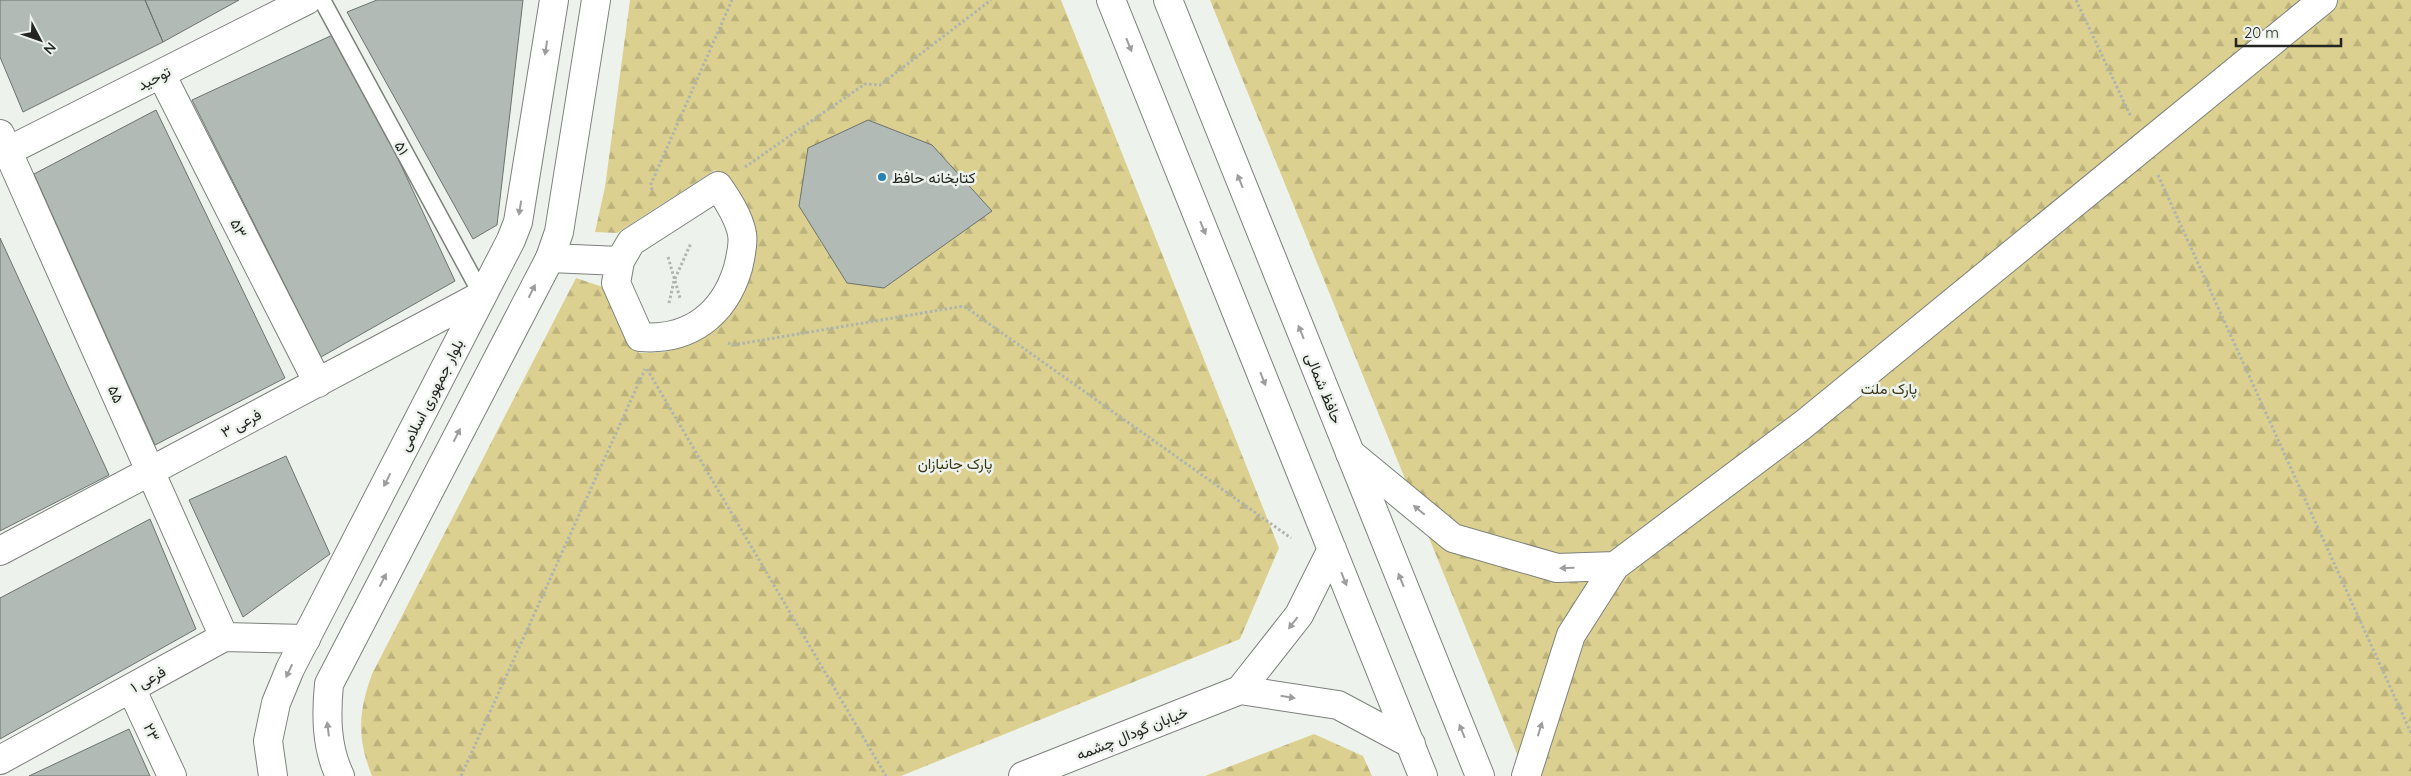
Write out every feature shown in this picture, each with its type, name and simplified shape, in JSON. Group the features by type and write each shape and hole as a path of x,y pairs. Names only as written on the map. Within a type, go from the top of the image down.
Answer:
{"street":[{"name":"توحید","path":"2,147 161,74 307,0"},
{"name":"بلوار جمهوری اسلامی","path":"273,776 268,740 276,703 306,639 511,240 518,222 554,0"},
{"path":"340,776 334,763 326,712 329,684 550,258 559,232 596,0"},
{"path":"1111,0 1328,556 1411,744 1423,776"},
{"name":"حافظ شمالی","path":"1168,0 1480,776"},
{"path":"1526,776 1570,635 1615,566 1804,424 2323,0"},
{"name":"۵۳","path":"161,74 318,383"},
{"name":"۵۵","path":"2,147 224,637"},
{"path":"718,186 727,198 742,234 740,260 733,284 721,304 692,329 662,339 640,337 616,283 620,262 630,242 660,222 718,186"},
{"path":"550,258 620,262"},
{"name":"فرعی ۳","path":"0,551 482,295"},
{"path":"1350,453 1453,538 1557,568 1615,566"},
{"path":"1328,556 1299,615 1240,690 1338,705 1411,744"},
{"path":"224,637 306,639"},
{"name":"فرعی ۱","path":"0,760 224,637"},
{"name":"۲۳","path":"132,688 172,776"},
{"name":"خیابان گودال چشمه","path":"1023,776 1240,690"}],"lane":[{"name":"۵۱","path":"322,0 482,295"}],"path":[{"path":"732,0 651,184 674,281 692,329 733,345 964,306 1328,556"},
{"path":"718,186 865,84 880,85 991,0"},
{"path":"2076,0 2145,146 2411,733"},
{"path":"662,339 674,281 694,238"},
{"path":"461,776 646,366 886,776"}],"green space":[{"name":"پارک جانبازان","path":"630,0 1061,0 1279,548 1240,639 901,776 372,776 364,750 361,725 364,701 372,674 576,278 606,288 639,353 665,352 690,345 713,331 731,313 744,289 733,189 715,170 617,233 595,232 605,187"},
{"name":"پارک ملت","path":"1210,0 2411,0 2411,776 1526,776"},
{"path":"1314,734 1363,756 1372,776 1205,776"}],"building":[{"path":"0,0 145,0 163,42 23,112 0,57"},
{"path":"145,0 239,0 163,42"},
{"path":"377,0 523,0 497,225 473,239 347,12"},
{"path":"339,32 455,281 321,357 192,100"},
{"path":"156,110 285,378 155,445 34,174"},
{"name":"کتابخانه حافظ","path":"868,120 932,145 992,211 884,288 847,283 799,206 808,148"},
{"path":"0,238 109,475 0,531"},
{"path":"286,456 330,554 243,617 189,500"},
{"path":"150,519 196,629 0,739 0,598"},
{"path":"129,729 150,776 29,776"}],"place":[{"name":"کتابخانه حافظ","path":"882,177"}]}
